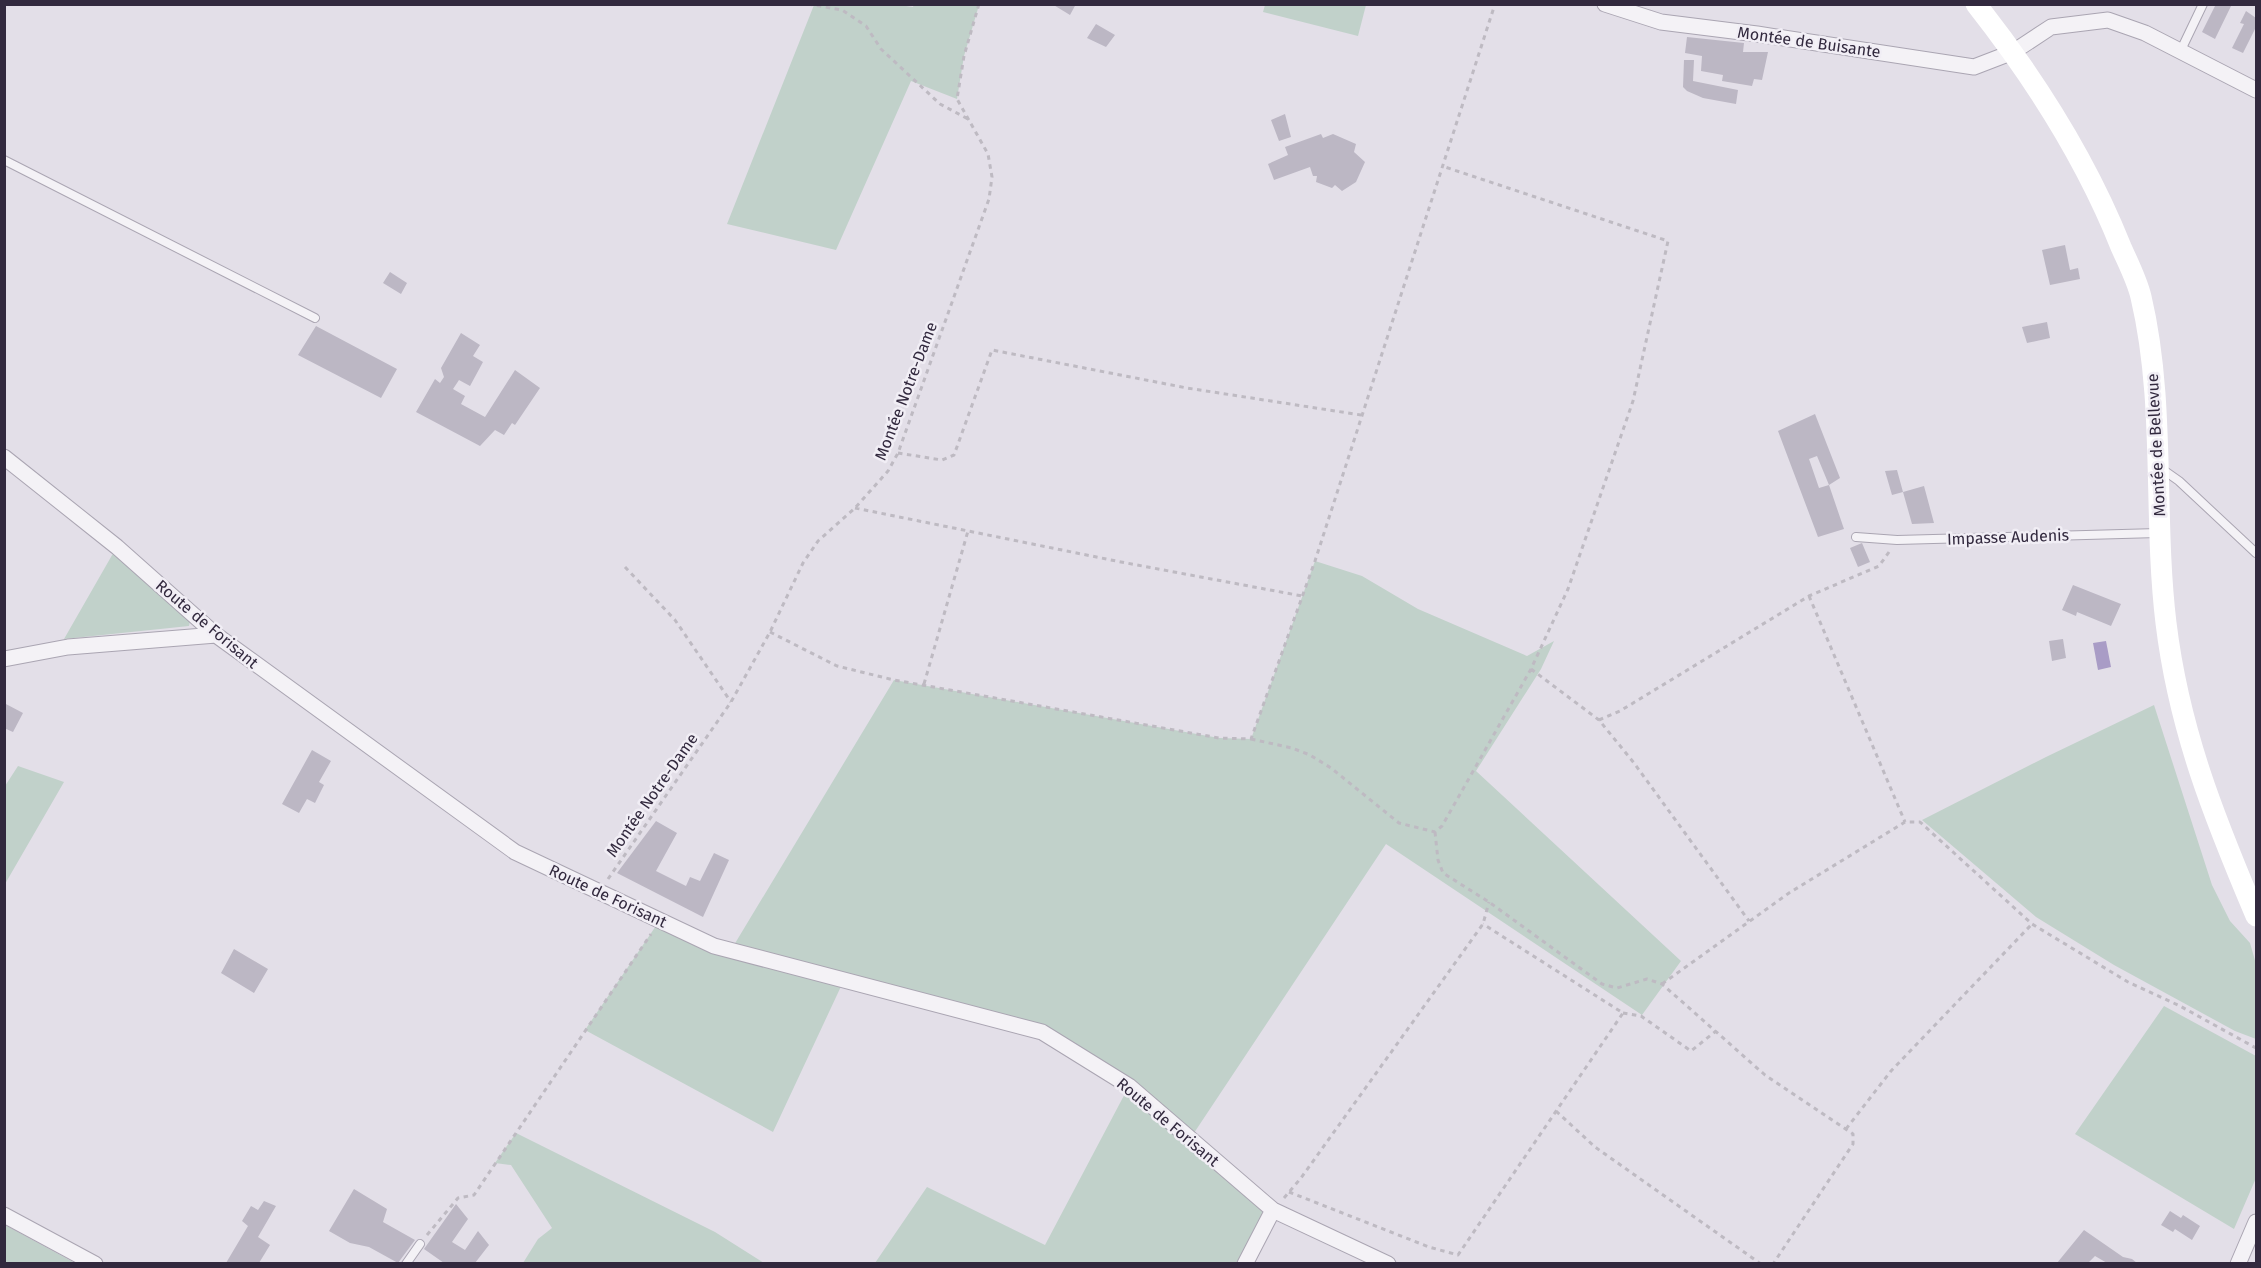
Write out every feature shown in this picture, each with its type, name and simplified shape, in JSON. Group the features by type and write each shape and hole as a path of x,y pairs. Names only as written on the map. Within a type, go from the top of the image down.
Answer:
{"main road":[{"name":"Montée de Bellevue","path":"1976,4 2013,52 2088,173 2104,204 2140,294 2151,347 2166,621 2176,694 2208,798 2256,916"}],"street":[{"name":"Montée de Buisante","path":"1605,4 1661,22 1799,40 1974,68 2013,52 2051,27 2108,20 2145,33 2181,50 2256,90"},
{"name":"Route de Forisant","path":"4,457 117,547 216,635 515,852 714,946 1042,1032 1129,1086 1273,1210 1388,1263"},
{"path":"4,659 68,647 216,635"},
{"path":"1245,1263 1273,1210"},
{"path":"4,1215 95,1263"},
{"path":"2238,1263 2256,1222"}],"lane":[{"path":"2181,50 2203,4"},
{"path":"4,160 315,318"},
{"path":"2158,466 2179,481 2256,553"},
{"name":"Impasse Audenis","path":"1856,537 1898,540 2160,533"},
{"path":"406,1263 420,1244"}],"path":[{"path":"808,4 842,10 866,26 881,49 940,104 970,121"},
{"name":"Montée Notre-Dame","path":"599,891 731,702 770,632 803,563 818,541 855,508 888,471 898,453 989,199 992,177 988,154 957,99 964,56 979,4"},
{"path":"1251,739 1302,596 1495,4"},
{"path":"1435,832 1442,826 1530,669 1568,589 1633,401 1668,241 1442,166"},
{"path":"898,453 942,460 954,455 992,350 1187,388 1362,415"},
{"path":"855,508 1302,596"},
{"path":"924,684 968,531"},
{"path":"1599,720 1620,711 1809,596 1879,566 1898,540"},
{"path":"626,567 675,620 731,702"},
{"path":"1809,596 1905,822"},
{"path":"770,632 837,666 894,680 1219,738 1251,739 1292,748 1310,754 1399,823 1435,832"},
{"path":"1530,669 1599,720 1634,763 1749,921"},
{"path":"1662,984 1789,893 1905,822 1920,822 2032,924 2128,982 2180,1006 2256,1048"},
{"path":"1435,832 1438,860 1443,873 1488,902 1602,984 1617,988 1647,980 1662,984 1765,1075 1853,1134 1853,1144 1773,1263"},
{"path":"1273,1210 1300,1178 1483,924 1488,902"},
{"path":"420,1244 458,1198 474,1195 660,920"},
{"path":"1483,924 1623,1013 1641,1016 1691,1051 1716,1031"},
{"path":"1846,1129 1891,1071 2032,924"},
{"path":"1289,1192 1429,1247 1458,1255 1623,1013"},
{"path":"1556,1111 1595,1147 1761,1263"}],"shaded area":[{"path":"914,4 979,5 964,56 957,99 911,81 836,250 727,224 814,5 913,7"},
{"path":"1265,4 1366,5 1358,36 1263,12"},
{"path":"115,550 191,616 189,626 64,639"},
{"path":"1315,561 1362,576 1418,609 1527,656 1554,641 1541,669 1476,771 1681,961 1642,1015 1386,844 1190,1139 1273,1210 1245,1263 875,1263 927,1187 1045,1245 1129,1086 1042,1032 844,980 773,1132 585,1030 660,920 731,950 894,680 1219,738 1251,739"},
{"path":"2106,641 2111,667 2098,670 2093,643"},
{"path":"2154,705 2212,885 2230,921 2250,943 2256,964 2256,1039 2235,1031 2114,965 2036,917 1922,820"},
{"path":"18,766 64,782 5,884 5,786"},
{"path":"2164,1006 2256,1056 2256,1178 2234,1229 2075,1134"},
{"path":"516,1133 715,1232 764,1263 523,1263 538,1239 552,1228 511,1165 495,1163"},
{"path":"5,1225 75,1263 5,1263"}],"building":[{"path":"1052,4 1076,4 1070,15"},
{"path":"2216,4 2232,4 2215,39 2202,32"},
{"path":"2246,11 2256,18 2256,27 2243,53 2232,48 2244,24 2240,23"},
{"path":"1096,24 1115,35 1106,47 1087,38"},
{"path":"1687,37 1744,43 1743,52 1768,52 1762,80 1754,79 1752,86 1722,81 1723,75 1701,71 1702,56 1685,53"},
{"path":"1684,60 1694,60 1693,81 1738,90 1736,104 1703,98 1687,91 1683,87"},
{"path":"1285,114 1291,137 1279,141 1271,120"},
{"path":"1321,134 1323,138 1333,134 1356,144 1354,152 1365,162 1356,182 1342,191 1335,185 1332,188 1316,182 1317,176 1313,176 1310,167 1274,180 1268,164 1288,155 1285,147"},
{"path":"2065,245 2070,270 2078,268 2080,279 2050,285 2042,250"},
{"path":"390,272 407,283 401,294 383,283"},
{"path":"2047,322 2050,338 2027,343 2022,327"},
{"path":"316,326 397,369 381,398 298,355"},
{"path":"461,333 480,345 473,356 483,362 470,386 459,380 453,389 465,396 461,404 485,417 515,370 540,388 515,425 512,423 504,435 495,430 480,446 416,412 435,379 440,383 444,377 441,368"},
{"path":"1815,414 1840,478 1829,485 1844,529 1818,537 1778,431","holes":["1817,456 1829,485 1819,488 1809,459"]},
{"path":"1897,470 1903,492 1892,495 1885,471"},
{"path":"1924,486 1934,523 1912,524 1903,492"},
{"path":"1862,543 1870,562 1858,567 1850,548"},
{"path":"2073,585 2121,604 2111,626 2077,612 2076,616 2062,610"},
{"path":"2063,639 2066,658 2052,661 2049,641"},
{"path":"4,703 23,713 13,732 4,728"},
{"path":"312,750 331,761 319,782 324,785 315,803 307,799 299,813 282,804"},
{"path":"656,821 677,833 656,871 686,886 690,877 700,881 714,853 729,860 703,917 617,873"},
{"path":"234,949 268,969 254,993 221,973"},
{"path":"354,1189 387,1209 383,1222 415,1240 398,1263 369,1247 350,1243 329,1231"},
{"path":"264,1201 276,1206 258,1237 270,1245 259,1263 226,1263 248,1226 242,1221 251,1206 258,1210"},
{"path":"456,1204 468,1219 452,1242 465,1250 478,1231 489,1245 475,1263 444,1263 424,1249"},
{"path":"2170,1211 2181,1218 2183,1215 2200,1226 2192,1240 2175,1229 2173,1232 2161,1225"},
{"path":"2084,1230 2123,1257 2137,1263 2107,1263 2095,1256 2088,1263 2057,1263"}]}
